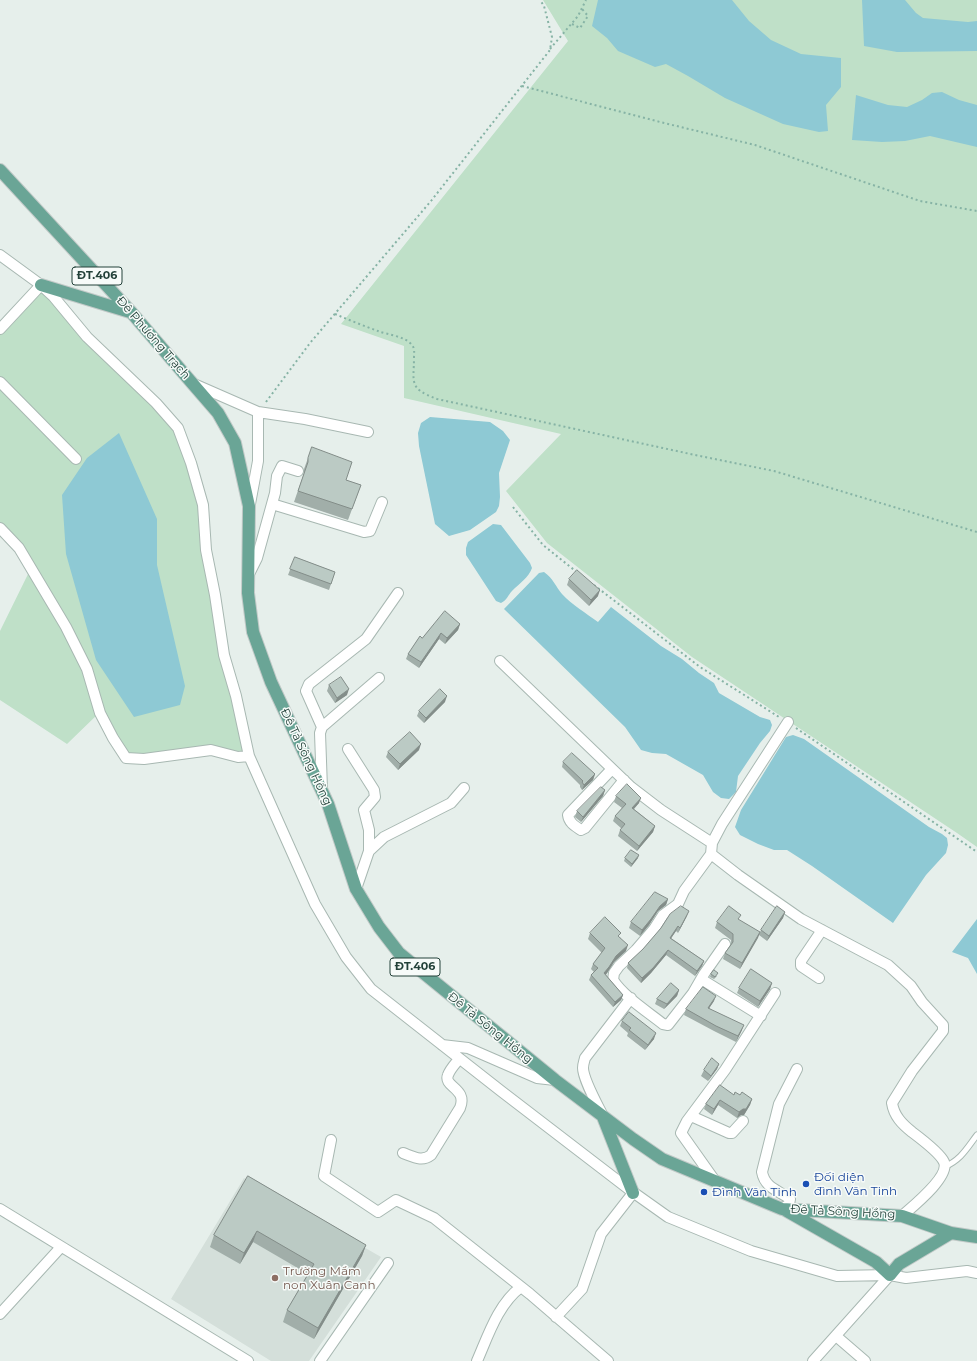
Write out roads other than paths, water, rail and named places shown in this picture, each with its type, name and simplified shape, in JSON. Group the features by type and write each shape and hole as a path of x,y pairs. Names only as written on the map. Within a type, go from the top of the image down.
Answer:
{"main road":[{"name":"Đê Phương Trạch","path":"0,170 131,312 192,383"},
{"path":"41,285 131,312"},
{"name":"Đê Tả Sông Hồng","path":"192,383 218,413 235,442 249,506 248,593 253,632 270,682 328,804 356,889 380,927 399,953 555,1080 662,1159 782,1209 902,1216 952,1233 977,1236"},
{"path":"603,1116 633,1193"},
{"path":"782,1209 876,1262 890,1275 899,1264 952,1233"}],"street":[{"path":"0,255 41,285 53,296 87,337 156,403 178,428 191,463 203,505 206,550 215,595 224,655 236,696 249,756 315,904 346,957 371,989 633,1193 668,1217 751,1251 837,1276 890,1275 906,1278 967,1271 977,1273"},
{"path":"0,329 41,285"},
{"path":"0,382 76,459"},
{"path":"192,383 258,412 368,432"},
{"path":"249,506 258,461 258,412"},
{"path":"248,576 257,558 275,493 277,476 282,466 298,471"},
{"path":"272,504 364,532 370,530 382,502"},
{"path":"0,528 19,548 66,627 87,669 100,713 113,738 126,758 144,759 211,750 238,757 249,756"},
{"path":"322,727 306,691 309,684 366,639 398,594"},
{"path":"500,661 624,780 661,810 712,843"},
{"path":"322,790 320,733 322,727 379,678"},
{"path":"725,944 693,993 668,1025 663,1024 631,998 617,986 613,980 614,972 619,966 636,950 654,929 663,915 678,904 684,891 711,854 712,843 722,824 788,722"},
{"path":"348,749 374,790 375,797 364,810 369,830 369,851 356,889"},
{"path":"612,769 568,815 569,820 574,826 581,830 585,828 624,780"},
{"path":"369,851 384,837 451,803 464,788"},
{"path":"711,854 801,919 888,965 911,986 922,1002 943,1025 943,1031 912,1071 892,1103 896,1117 932,1149 944,1162 944,1167 938,1180 925,1196 902,1216"},
{"path":"819,978 801,966 801,961 822,930"},
{"path":"701,979 760,1016"},
{"path":"715,1181 681,1133 691,1116 725,1070 775,993"},
{"path":"603,1116 585,1077 583,1064 585,1058 631,998"},
{"path":"442,1045 468,1048 538,1078 555,1080"},
{"path":"403,1153 422,1159 431,1155 460,1108 463,1102 462,1096 451,1085 447,1078 448,1074 459,1058"},
{"path":"782,1209 790,1204 790,1199 781,1192 772,1188 764,1180 762,1172 779,1104 797,1069"},
{"path":"691,1116 729,1133 732,1133 743,1122"},
{"path":"331,1140 324,1176 378,1212 396,1200 434,1218 521,1287 608,1361"},
{"path":"556,1317 582,1289 601,1234 633,1193"},
{"path":"0,1209 248,1361"},
{"path":"0,1314 61,1247"},
{"path":"320,1361 388,1263"},
{"path":"814,1361 890,1275"},
{"path":"477,1361 497,1316 516,1290 521,1287"},
{"path":"836,1336 865,1361"}],"lane":[{"path":"944,1167 954,1163 977,1135"}],"water":[{"path":"598,0 732,0 749,21 771,40 801,54 841,58 841,87 826,105 828,131 819,132 783,124 725,98 666,64 655,67 618,51 607,38 592,26"},
{"path":"862,0 905,0 916,13 923,18 968,22 977,21 977,51 897,52 864,46"},
{"path":"942,92 959,100 977,105 977,147 930,136 905,141 882,142 852,140 856,95 888,105 907,107 922,100 932,93"},
{"path":"430,417 490,422 503,431 510,440 499,473 500,497 499,506 496,512 470,530 449,536 435,524 419,446 418,433 421,423"},
{"path":"119,433 157,519 157,565 185,686 180,705 134,717 96,660 66,554 62,495 87,458"},
{"path":"493,524 501,525 530,563 532,568 526,577 501,603 496,601 466,555 468,542"},
{"path":"544,572 550,577 566,598 598,622 611,607 661,646 682,659 714,683 719,693 760,717 770,720 772,725 770,731 738,776 736,792 729,799 721,798 713,792 703,775 666,754 652,753 641,750 625,727 504,609 539,573"},
{"path":"793,735 804,739 929,827 947,838 948,845 946,853 926,875 893,923 787,850 774,850 758,844 740,835 735,827 741,810 786,737"},
{"path":"977,919 977,974 968,958 952,952"}],"place":[{"name":"Đối diện đình Văn Tinh","path":"806,1184"},
{"name":"Đình Văn Tinh","path":"704,1192"},
{"name":"Trường Mầm non Xuân Canh","path":"275,1278"}]}
